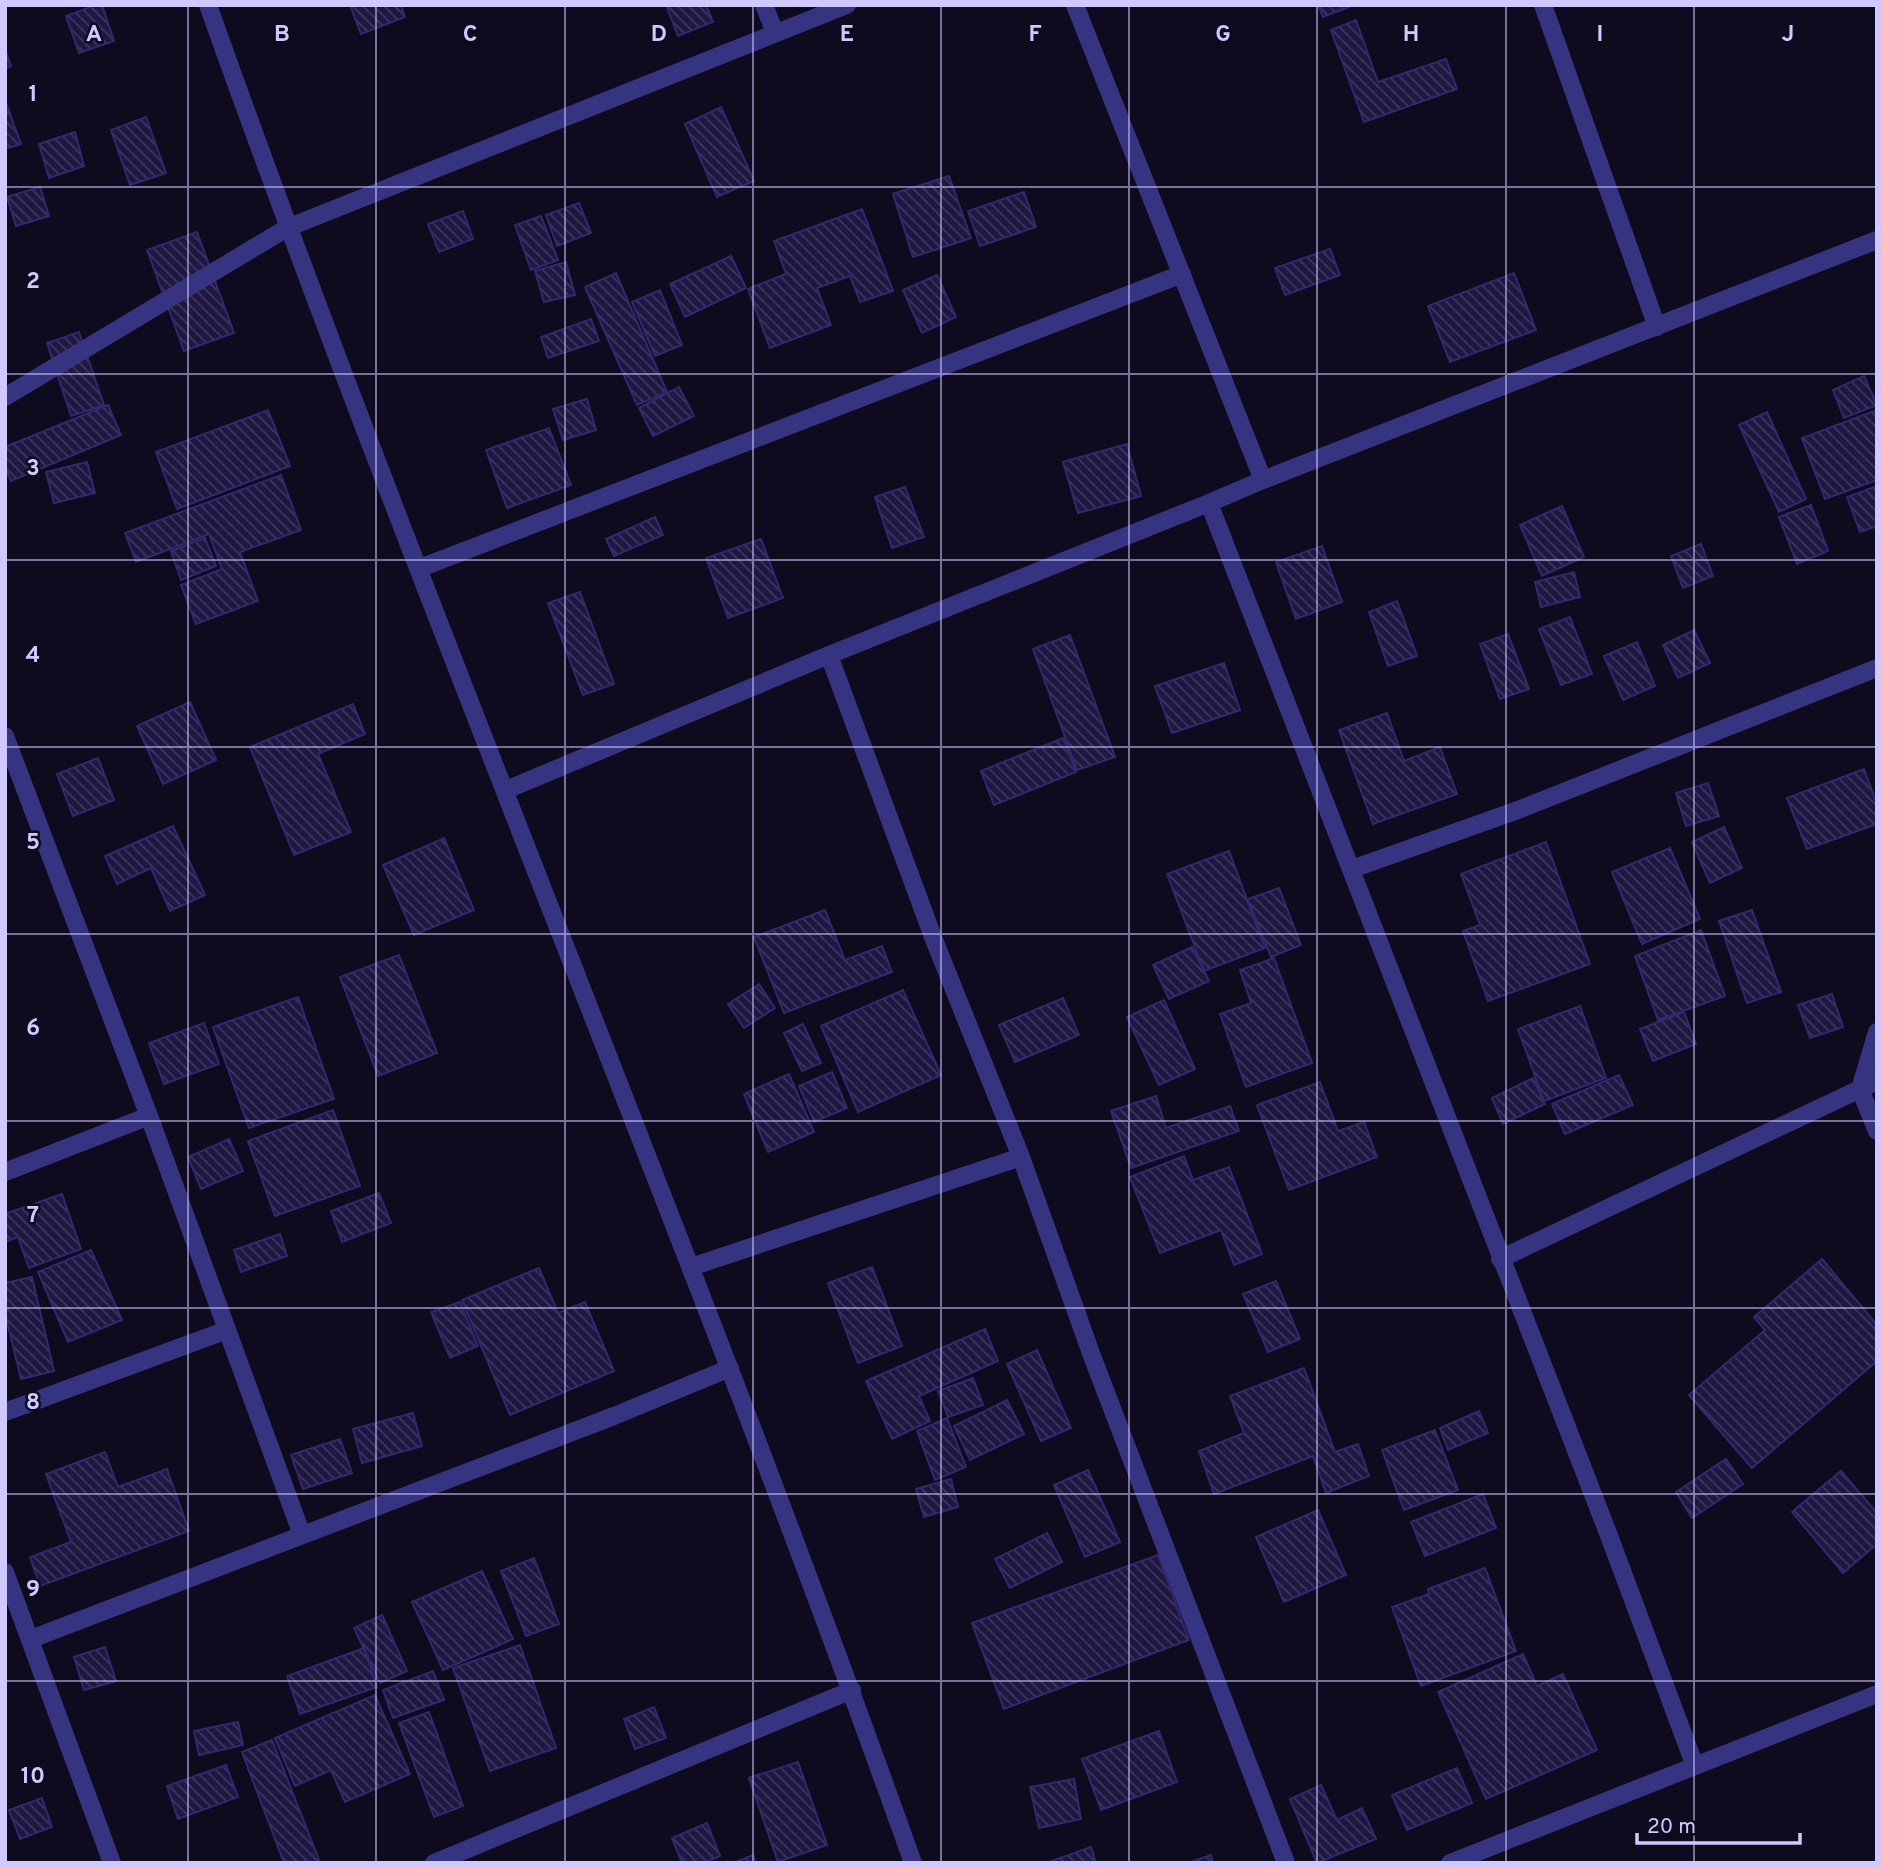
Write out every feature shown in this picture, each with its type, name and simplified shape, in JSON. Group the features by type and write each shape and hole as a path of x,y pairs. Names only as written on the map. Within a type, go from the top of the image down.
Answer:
{"street":[{"path":"208,5 287,228 730,1368 852,1690 914,1863"},
{"path":"764,5 775,33"},
{"path":"5,397 287,228 847,5"},
{"path":"1075,5 1263,480"},
{"path":"1543,5 1657,327"},
{"path":"506,790 829,655 1263,480 1877,240"},
{"path":"420,568 1182,274"},
{"path":"1209,503 1608,1533 1695,1766"},
{"path":"829,655 933,937 1021,1157 1092,1356 1286,1863"},
{"path":"1352,869 1518,810 1877,668"},
{"path":"5,736 149,1116 302,1535"},
{"path":"1877,1032 1860,1089 1877,1131"},
{"path":"1500,1259 1877,1081"},
{"path":"5,1172 149,1116"},
{"path":"691,1267 1021,1157"},
{"path":"5,1412 227,1330"},
{"path":"31,1639 614,1416 730,1368"},
{"path":"5,1572 112,1863"},
{"path":"434,1863 852,1690"},
{"path":"1450,1863 1877,1694"}],"building":[{"path":"102,5 114,41 79,53 66,16"},
{"path":"350,5 401,5 405,17 361,34"},
{"path":"666,5 706,5 713,22 678,36"},
{"path":"1318,5 1354,5 1323,17"},
{"path":"1356,20 1378,82 1446,59 1457,89 1364,122 1331,30"},
{"path":"5,49 11,66 5,68"},
{"path":"5,100 21,144 5,149"},
{"path":"721,107 754,181 717,197 685,124"},
{"path":"146,117 166,173 130,185 111,130"},
{"path":"75,132 84,166 49,178 39,144"},
{"path":"949,176 971,238 913,257 893,194"},
{"path":"40,187 49,216 16,226 7,197"},
{"path":"1024,192 1036,227 980,246 968,211"},
{"path":"579,203 591,233 557,246 546,215"},
{"path":"862,209 893,291 860,302 850,276 817,288 831,325 770,348 748,289 786,274 774,241"},
{"path":"463,211 473,239 439,252 428,224"},
{"path":"541,216 558,260 531,270 515,225"},
{"path":"197,232 234,333 184,351 147,250"},
{"path":"1330,249 1340,275 1285,295 1275,268"},
{"path":"731,256 746,288 685,317 670,284"},
{"path":"566,262 575,295 544,302 535,271"},
{"path":"616,273 667,392 637,405 585,287"},
{"path":"1514,273 1536,330 1450,362 1428,306"},
{"path":"937,275 956,317 922,333 903,290"},
{"path":"660,290 682,345 655,356 632,302"},
{"path":"591,319 599,341 548,358 541,337"},
{"path":"79,332 104,405 71,416 47,343"},
{"path":"1864,376 1877,405 1844,418 1833,390"},
{"path":"679,387 694,416 653,436 639,408"},
{"path":"587,399 596,430 563,440 553,409"},
{"path":"108,405 121,435 11,481 5,467 5,447"},
{"path":"268,410 290,466 177,509 156,452"},
{"path":"1877,410 1877,480 1825,499 1802,438"},
{"path":"1767,412 1806,499 1779,512 1739,425"},
{"path":"549,428 571,485 507,508 486,450"},
{"path":"1127,444 1141,496 1078,513 1063,462"},
{"path":"87,462 95,493 54,503 46,472"},
{"path":"281,475 301,530 240,552 258,601 196,624 181,585 222,569 209,534 136,562 125,533"},
{"path":"1877,486 1877,526 1860,532 1847,497"},
{"path":"905,487 924,537 892,548 875,497"},
{"path":"1811,505 1828,551 1797,564 1779,517"},
{"path":"1562,506 1584,557 1542,576 1520,525"},
{"path":"655,517 663,535 614,556 606,539"},
{"path":"205,538 216,566 181,580 171,551"},
{"path":"761,539 783,598 728,618 706,558"},
{"path":"1701,544 1713,576 1683,588 1671,556"},
{"path":"1322,546 1342,602 1296,619 1276,562"},
{"path":"1574,572 1580,597 1541,607 1535,582"},
{"path":"580,592 614,684 583,695 548,603"},
{"path":"1397,601 1417,656 1388,666 1369,612"},
{"path":"1570,617 1592,674 1561,685 1539,629"},
{"path":"1694,630 1710,663 1678,678 1663,645"},
{"path":"1508,634 1529,689 1500,699 1480,644"},
{"path":"1070,635 1115,757 1077,770 1033,649"},
{"path":"1637,642 1655,686 1623,700 1604,656"},
{"path":"1224,663 1240,710 1172,733 1155,686"},
{"path":"190,702 216,760 163,784 137,726"},
{"path":"353,704 365,734 318,754 351,832 294,855 250,747"},
{"path":"1387,713 1404,761 1440,747 1457,794 1373,824 1339,730"},
{"path":"1063,738 1076,772 994,805 981,771"},
{"path":"98,758 114,800 73,816 57,774"},
{"path":"1864,769 1877,804 1877,824 1807,849 1787,798"},
{"path":"1708,783 1719,816 1686,826 1676,793"},
{"path":"173,826 205,895 170,911 151,868 117,884 105,856"},
{"path":"1724,827 1742,868 1710,883 1692,842"},
{"path":"444,838 474,910 414,935 383,865"},
{"path":"1546,842 1590,964 1488,1001 1463,931 1480,925 1461,874"},
{"path":"1670,848 1700,919 1642,944 1612,872"},
{"path":"1229,851 1265,948 1204,971 1167,874"},
{"path":"1279,888 1301,945 1271,957 1248,899"},
{"path":"825,910 845,960 882,946 892,972 784,1013 754,937"},
{"path":"1752,910 1781,992 1747,1003 1719,921"},
{"path":"1701,930 1725,996 1658,1020 1635,956"},
{"path":"1192,947 1209,981 1169,999 1153,965"},
{"path":"399,955 437,1053 378,1076 340,977"},
{"path":"1274,958 1312,1063 1246,1087 1220,1014 1251,1003 1240,970"},
{"path":"759,984 775,1008 744,1028 728,1004"},
{"path":"903,990 941,1075 858,1112 821,1026"},
{"path":"1832,994 1843,1027 1810,1038 1798,1005"},
{"path":"298,997 334,1099 249,1128 213,1027"},
{"path":"1063,998 1079,1035 1015,1062 999,1025"},
{"path":"1164,1000 1195,1069 1159,1085 1127,1017"},
{"path":"1580,1006 1606,1078 1544,1101 1518,1029"},
{"path":"1684,1012 1696,1044 1653,1061 1640,1029"},
{"path":"204,1023 219,1064 164,1084 149,1043"},
{"path":"803,1024 821,1063 802,1071 784,1033"},
{"path":"832,1072 847,1108 814,1122 799,1086"},
{"path":"789,1074 814,1132 768,1152 744,1094"},
{"path":"1619,1075 1633,1105 1565,1134 1552,1104"},
{"path":"1533,1078 1545,1104 1503,1124 1492,1098"},
{"path":"1320,1082 1338,1131 1364,1122 1377,1157 1289,1190 1257,1105"},
{"path":"1156,1096 1166,1128 1230,1106 1239,1131 1131,1168 1111,1111"},
{"path":"333,1110 360,1186 275,1216 248,1141"},
{"path":"229,1139 243,1171 201,1189 188,1157"},
{"path":"1184,1156 1193,1180 1229,1167 1262,1254 1234,1265 1221,1230 1160,1253 1130,1177"},
{"path":"379,1193 391,1223 342,1242 331,1211"},
{"path":"62,1194 81,1249 29,1268 18,1237 5,1242 5,1214"},
{"path":"280,1234 287,1256 241,1272 234,1250"},
{"path":"91,1250 122,1320 68,1342 38,1272"},
{"path":"1822,1259 1877,1325 1877,1361 1752,1468 1689,1395 1765,1330 1754,1317"},
{"path":"872,1267 902,1346 858,1363 828,1283"},
{"path":"539,1268 558,1313 585,1302 614,1371 510,1415 462,1300"},
{"path":"32,1277 54,1371 21,1379 5,1313 5,1283"},
{"path":"1276,1281 1300,1339 1268,1352 1243,1294"},
{"path":"460,1302 478,1346 450,1358 431,1312"},
{"path":"985,1329 998,1361 919,1396 930,1421 892,1439 866,1381"},
{"path":"1037,1350 1071,1428 1041,1441 1007,1364"},
{"path":"1304,1368 1335,1452 1358,1444 1369,1476 1326,1493 1313,1456 1214,1494 1199,1451 1244,1433 1230,1396"},
{"path":"973,1378 983,1405 948,1417 938,1391"},
{"path":"1007,1400 1024,1434 970,1460 954,1426"},
{"path":"1479,1411 1488,1433 1448,1450 1440,1428"},
{"path":"413,1413 422,1446 362,1463 353,1429"},
{"path":"947,1418 966,1467 935,1480 917,1431"},
{"path":"1435,1430 1458,1490 1404,1510 1382,1450"},
{"path":"340,1439 352,1473 303,1489 291,1455"},
{"path":"105,1452 118,1487 167,1469 189,1531 40,1586 30,1557 71,1542 46,1474"},
{"path":"1726,1459 1743,1484 1692,1518 1676,1492"},
{"path":"1088,1470 1120,1542 1085,1557 1054,1485"},
{"path":"1841,1471 1877,1513 1877,1544 1843,1573 1792,1512"},
{"path":"951,1479 958,1507 924,1517 916,1489"},
{"path":"1483,1494 1496,1528 1425,1556 1411,1522"},
{"path":"1318,1510 1346,1575 1284,1602 1256,1537"},
{"path":"1047,1533 1062,1562 1010,1588 995,1559"},
{"path":"1158,1555 1189,1640 1004,1709 972,1623"},
{"path":"534,1558 559,1624 526,1636 501,1571"},
{"path":"1485,1568 1516,1651 1421,1686 1392,1607 1429,1594 1428,1589"},
{"path":"482,1571 513,1639 443,1670 412,1602"},
{"path":"382,1615 407,1671 380,1683 354,1628"},
{"path":"520,1645 556,1748 490,1771 453,1668"},
{"path":"105,1647 116,1681 84,1690 74,1657"},
{"path":"364,1648 377,1687 300,1714 287,1676"},
{"path":"1523,1654 1537,1686 1563,1674 1597,1750 1486,1799 1438,1692"},
{"path":"433,1671 444,1700 393,1718 383,1690"},
{"path":"375,1695 410,1774 345,1802 331,1770 295,1786 275,1738"},
{"path":"654,1707 666,1738 635,1749 624,1719"},
{"path":"429,1712 463,1806 434,1817 399,1723"},
{"path":"238,1722 243,1745 199,1755 194,1731"},
{"path":"1159,1731 1177,1782 1101,1810 1082,1759"},
{"path":"272,1740 319,1860 311,1863 284,1863 242,1752"},
{"path":"798,1762 827,1845 778,1862 749,1778"},
{"path":"226,1765 238,1797 178,1819 167,1786"},
{"path":"1457,1768 1472,1803 1407,1830 1392,1795"},
{"path":"1074,1779 1081,1819 1039,1828 1030,1787"},
{"path":"1321,1785 1337,1820 1362,1808 1376,1839 1317,1863 1290,1799"},
{"path":"42,1798 52,1827 20,1839 9,1810"},
{"path":"707,1823 720,1856 703,1863 682,1863 672,1838"},
{"path":"1091,1847 1096,1863 1046,1863"},
{"path":"753,1855 756,1863 733,1863"},
{"path":"1211,1855 1213,1863 1187,1863"}]}
